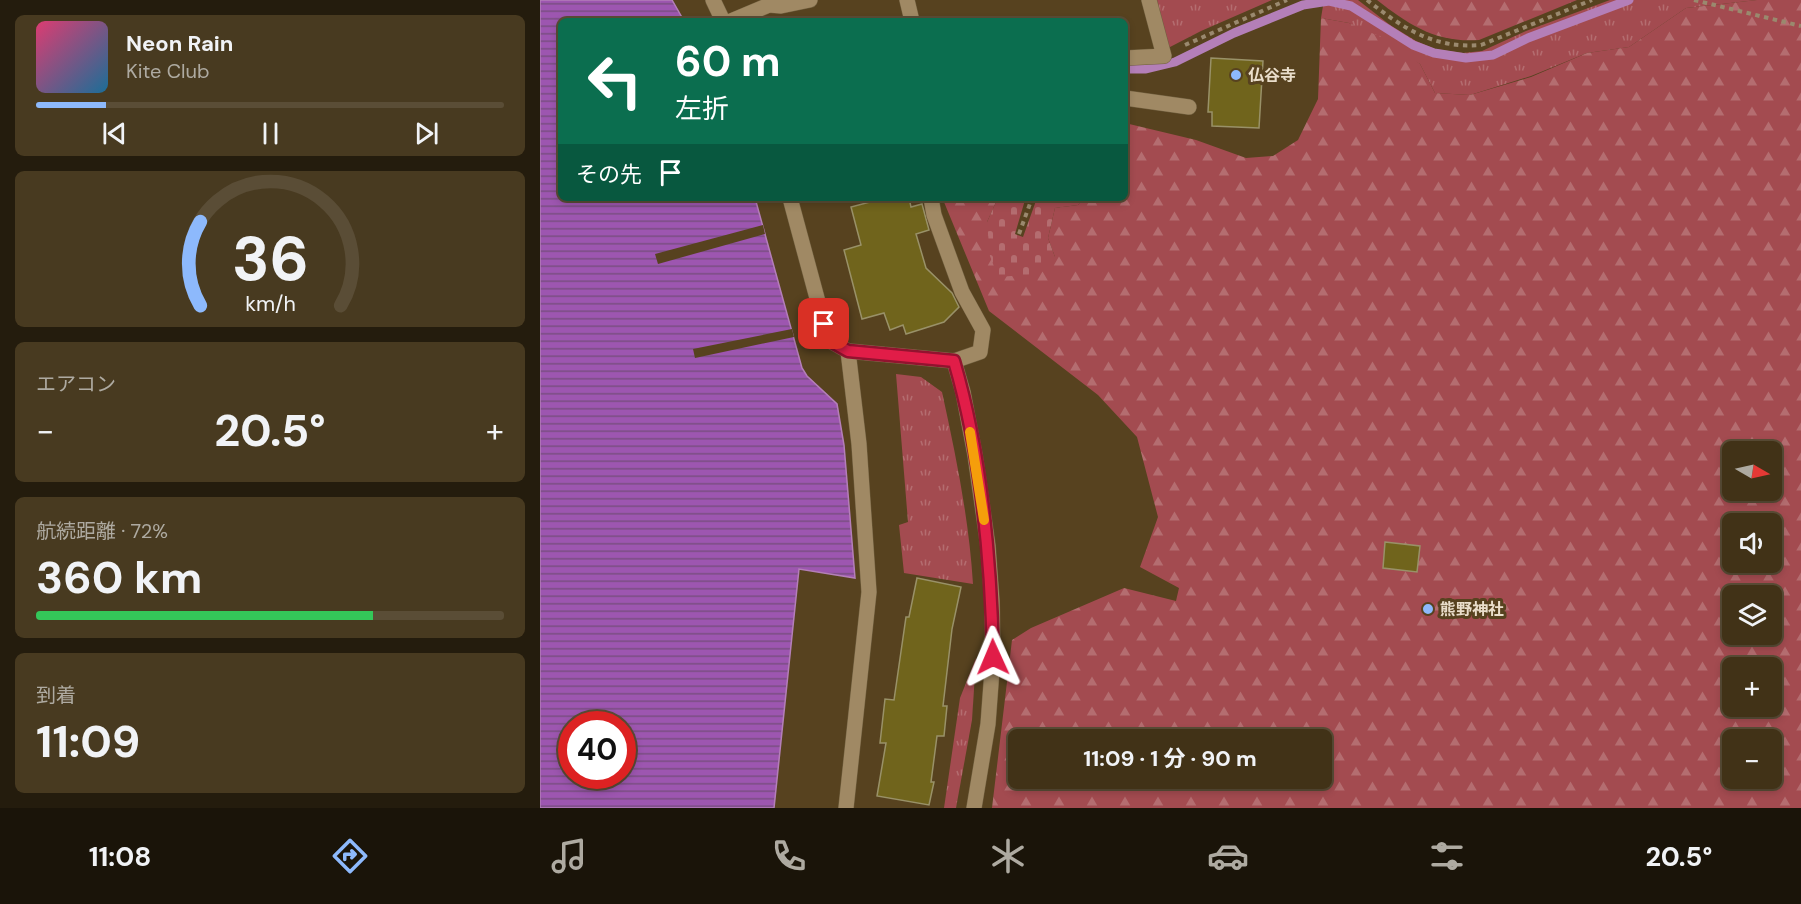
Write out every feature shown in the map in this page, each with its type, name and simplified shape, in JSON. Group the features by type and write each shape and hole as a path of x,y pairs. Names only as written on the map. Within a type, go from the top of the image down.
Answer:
{"street":[{"path":"713,0 722,18"},
{"path":"738,18 770,5 781,6 810,0"},
{"path":"908,0 911,18"},
{"path":"1128,58 1164,56 1149,0"},
{"path":"1128,98 1189,106"},
{"path":"791,201 824,324 832,342 848,351 954,361 980,352 982,330 962,292 934,215 932,201"},
{"path":"846,808 869,592 859,444 848,351"},
{"path":"954,361 963,392 975,455 988,546 992,601 993,657 988,724 974,808"}],"path":[{"path":"1164,56 1204,35 1287,0"},
{"path":"1367,0 1418,35 1436,42 1465,46 1481,45 1592,0"},
{"path":"1694,0 1801,26"},
{"path":"1019,234 1031,201"}],"green space":[{"path":"1154,0 1272,0 1170,47 1166,45"},
{"path":"1324,0 1358,0 1390,25 1416,41 1435,49 1463,53 1482,51 1526,31 1610,0 1757,0 1686,8 1629,47 1587,53 1531,76 1470,95 1435,93 1420,64 1349,23 1321,18"},
{"path":"1377,0 1577,0 1479,40 1464,40 1449,39 1424,31"},
{"path":"1757,0 1801,0 1801,808 992,808 1012,640 1031,628 1124,588 1176,601 1179,588 1140,567 1158,517 1137,437 1098,395 989,311 944,202 1010,201 996,202 987,222 1055,257 1048,238 1055,208 1078,205 1081,201 1128,201 1128,124 1196,140 1246,158 1273,156 1298,140 1318,99 1321,18 1349,23 1390,41 1420,64 1435,93 1470,95 1531,77 1587,53 1629,47 1686,8"},
{"path":"1025,201 1015,234 1023,237 1036,201 1081,201 1078,205 1055,208 1048,238 1055,257 1040,274 998,277 990,256 987,222 996,202"},
{"path":"896,374 921,377 942,392 965,512 973,584 904,573 899,525 908,522"},
{"path":"976,658 972,720 956,808 944,808 960,698"}],"shaded area":[{"path":"540,0 672,0 682,18 558,18 558,201 756,201 802,368 807,376 837,404 844,445 855,578 799,569 774,808 540,808"}],"pier":[{"path":"763,225 765,234 658,264 655,254"},
{"path":"792,329 794,337 695,358 693,349"}],"building":[{"name":"仏谷寺","path":"1211,58 1263,61 1259,128 1212,126 1212,112 1208,112"},
{"path":"874,201 910,201 911,207 922,204 929,230 916,234 926,268 952,293 959,307 944,322 906,334 903,325 890,330 884,313 862,319 844,250 861,245 851,207"},
{"path":"1385,542 1420,546 1417,572 1383,568"},
{"path":"917,578 961,587 952,629 943,706 947,706 944,736 937,736 931,782 934,782 929,805 877,796 886,743 880,743 885,699 894,700 906,617 909,617"}],"waterway":[{"path":"1128,69 1146,69 1175,62 1234,33 1303,5 1329,1 1351,6 1413,45 1434,53 1466,58 1493,55 1528,38 1629,0"}],"slow traffic":[{"path":"970,432 984,520"}],"place":[{"name":"仏谷寺","path":"1236,75"},
{"name":"熊野神社","path":"1428,609"}],"route":[{"path":"824,324 832,342 848,351 954,361 963,392 975,455 988,546 993,657"}]}
